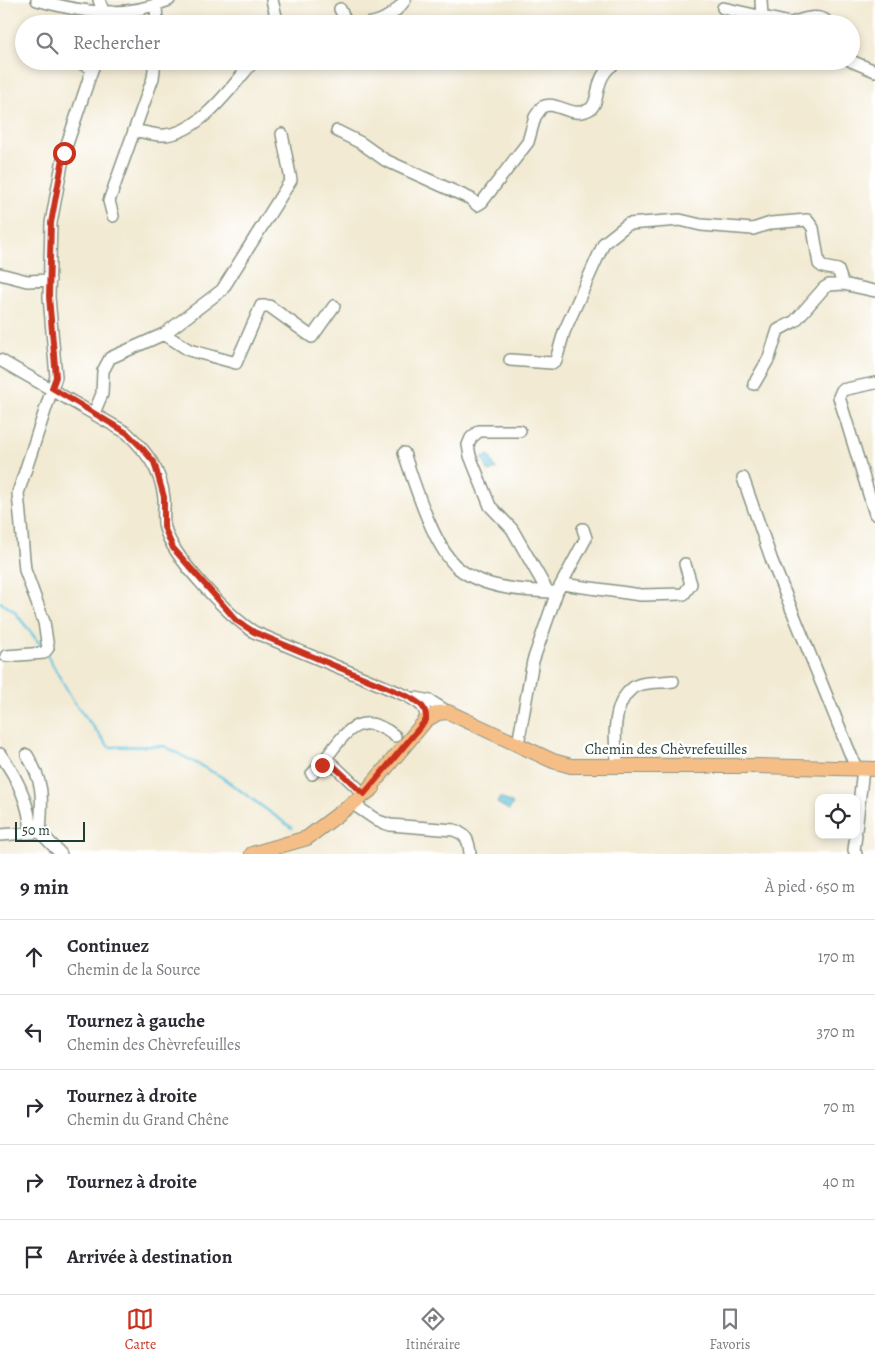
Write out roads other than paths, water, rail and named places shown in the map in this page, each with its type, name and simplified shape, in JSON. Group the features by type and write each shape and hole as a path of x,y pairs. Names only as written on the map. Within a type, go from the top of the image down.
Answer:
{"main road":[{"name":"Chemin des Chèvrefeuilles","path":"444,715 466,720 553,761 571,766 864,769"},
{"path":"252,854 307,838 354,804 426,720 444,715"},
{"path":"365,793 371,790 416,738 444,715"}],"street":[{"path":"37,0 98,15"},
{"path":"99,0 106,15"},
{"path":"115,15 156,5 168,0"},
{"path":"272,0 276,15"},
{"path":"392,15 405,0"},
{"path":"761,0 762,15"},
{"path":"156,5 157,15"},
{"path":"723,8 753,15"},
{"path":"340,9 343,15"},
{"path":"860,65 875,71"},
{"path":"6,656 46,651 44,622 25,570 18,493 56,377 50,280 51,223 64,153 92,70"},
{"path":"113,216 109,201 153,78 154,70"},
{"path":"134,130 165,135 179,131 207,115 246,70"},
{"path":"337,131 361,143 385,160 471,199 477,205 482,202 528,142 535,117 542,107 552,105 575,112 592,108 596,102 598,83 608,70"},
{"path":"94,413 102,394 103,370 110,358 164,334 222,290 290,180 282,134"},
{"path":"510,360 552,363 556,360 564,332 604,243 628,224 680,220 701,225 753,229 771,223 807,220 813,228 819,264 823,267 838,270 843,284"},
{"path":"0,274 27,281 50,280"},
{"path":"754,384 769,358 778,330 795,321 824,288 843,284 875,291"},
{"path":"164,334 189,350 236,363 261,306 269,306 312,338 334,306"},
{"path":"0,360 52,388 127,433 154,462 164,497 164,527 173,548 237,621 254,632 407,696 444,715"},
{"path":"875,384 842,390 839,397 875,514"},
{"path":"520,430 479,431 471,438 468,445 470,456 490,506 512,529 556,589"},
{"path":"404,453 425,515 448,556 458,568 492,584 642,594 684,594 691,584 685,564"},
{"path":"743,478 772,561 864,769 860,800"},
{"path":"518,744 533,661 556,589 586,538 583,529"},
{"path":"618,765 616,725 618,714 626,698 634,688 642,684 673,681"},
{"path":"407,696 430,701 444,715"},
{"path":"422,705 426,712 426,720"},
{"path":"312,774 326,759 344,734 360,724 382,727 395,736"},
{"path":"0,754 24,796 35,832 61,854"},
{"path":"27,755 38,772 42,787 35,832"},
{"path":"326,759 365,793"},
{"path":"354,804 378,820 390,824 454,830 462,833 468,839 470,854"},
{"path":"0,836 35,832"},
{"path":"855,839 854,850 856,854"}],"water":[{"path":"489,455 496,469 489,472 482,458"},
{"path":"500,797 513,804 509,810 497,803"}],"waterway":[{"path":"0,602 14,611 43,648"},
{"path":"47,655 74,702 109,747 164,746 220,776 292,828"}]}
